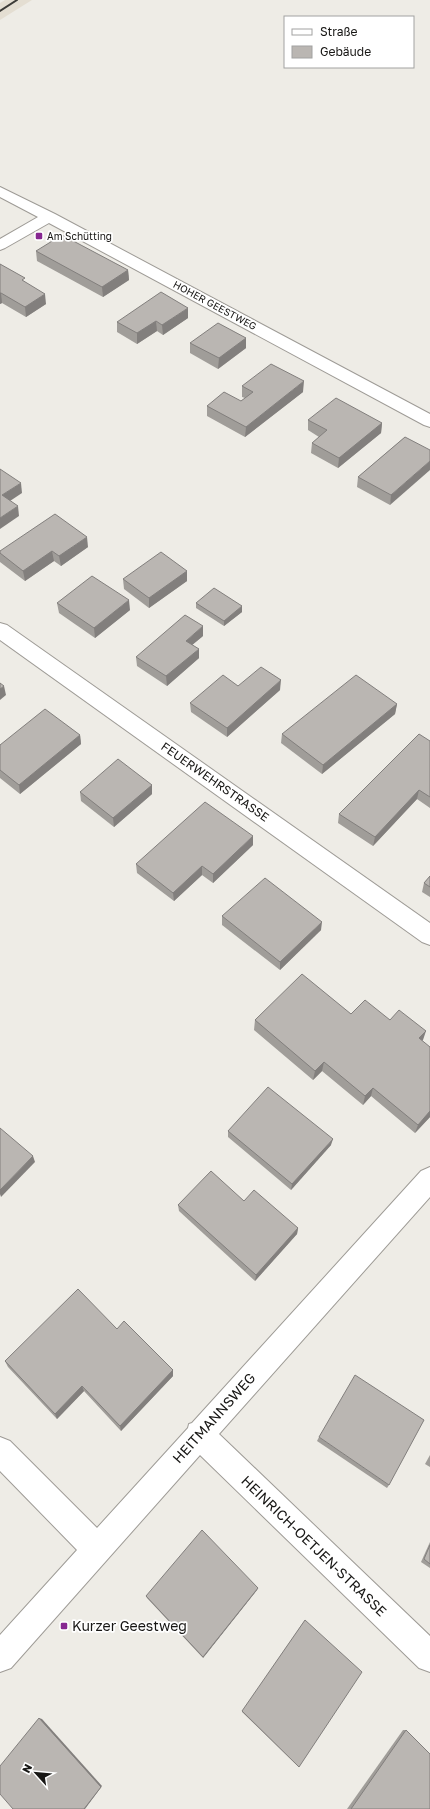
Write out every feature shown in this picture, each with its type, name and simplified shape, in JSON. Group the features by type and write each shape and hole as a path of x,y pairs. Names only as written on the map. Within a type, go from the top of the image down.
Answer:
{"street":[{"name":"HOHER GEESTWEG","path":"0,191 430,421"},
{"path":"0,245 50,217"},
{"name":"FEUERWEHRSTRASSE","path":"0,630 430,935"},
{"name":"HEITMANNSWEG","path":"0,1658 199,1434 430,1179"},
{"name":"HEINRICH-OETJEN-STRASSE","path":"199,1434 430,1656"},
{"path":"0,1451 97,1549"}],"shaded area":[{"path":"5,0 32,0 0,20 0,3"}],"building":[{"path":"62,235 128,270 102,287 36,251"},
{"path":"0,264 25,278 22,280 45,294 25,307 0,293"},
{"path":"161,292 188,308 162,325 156,321 137,333 117,322"},
{"path":"218,323 246,338 219,358 190,343"},
{"path":"271,364 304,381 246,427 207,406 224,392 241,401 253,392 242,386"},
{"path":"336,398 382,423 339,458 312,443 327,430 308,420"},
{"path":"405,437 430,450 430,461 391,495 358,477"},
{"path":"0,469 21,483 2,495 18,506 0,518"},
{"path":"55,514 87,537 59,556 52,551 23,571 0,553 0,551"},
{"path":"161,552 187,571 149,598 123,579"},
{"path":"92,576 129,600 94,628 57,603"},
{"path":"214,588 242,606 224,621 196,603"},
{"path":"185,615 203,626 186,641 199,649 166,676 136,657"},
{"path":"261,667 281,680 227,728 190,703 223,675 238,686"},
{"path":"356,675 397,704 323,765 282,734"},
{"path":"0,683 4,686 0,689"},
{"path":"45,709 80,735 19,785 0,770 0,745"},
{"path":"419,734 430,741 430,797 419,790 375,837 339,814"},
{"path":"118,759 152,785 113,818 80,792"},
{"path":"205,802 253,836 213,874 202,866 173,893 136,864"},
{"path":"430,876 430,887 424,883"},
{"path":"265,878 322,922 280,962 222,916"},
{"path":"302,974 351,1014 365,1000 390,1020 399,1010 426,1031 419,1038 430,1047 430,1111 418,1125 373,1088 365,1096 324,1062 315,1071 255,1020"},
{"path":"268,1087 333,1139 292,1184 228,1131"},
{"path":"0,1128 33,1156 0,1190"},
{"path":"211,1171 244,1201 254,1190 298,1228 256,1275 178,1205"},
{"path":"78,1289 117,1329 124,1321 173,1370 120,1426 82,1386 55,1414 5,1361"},
{"path":"355,1375 424,1420 389,1485 319,1437"},
{"path":"202,1530 258,1588 203,1657 146,1596"},
{"path":"430,1545 430,1564 424,1559"},
{"path":"305,1620 362,1672 299,1767 242,1711"},
{"path":"39,1718 101,1787 84,1809 13,1809 0,1794 0,1766"},
{"path":"406,1730 430,1754 430,1809 351,1809"}],"railway":[{"path":"0,11 17,0"}],"place":[{"name":"Am Schütting","path":"39,236"},
{"name":"Kurzer Geestweg","path":"64,1626"}]}
